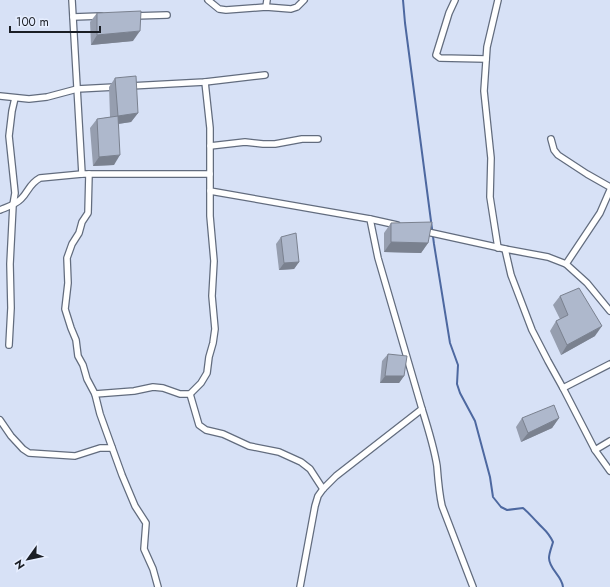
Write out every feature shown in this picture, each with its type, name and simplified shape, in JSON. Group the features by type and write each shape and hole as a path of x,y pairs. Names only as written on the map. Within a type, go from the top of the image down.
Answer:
{"street":[{"path":"72,0 82,174"},
{"path":"208,0 219,9 226,10 266,7 291,9 297,7 304,0"},
{"path":"266,7 267,0"},
{"path":"455,0 449,13 436,55 440,58 486,59"},
{"path":"498,0 487,47 484,91 491,158 490,197 502,248 532,330 595,450 610,471"},
{"path":"128,16 167,15"},
{"path":"73,17 104,16"},
{"path":"0,96 29,99 47,97 77,89 205,82 228,78 265,75"},
{"path":"95,394 134,391 152,387 163,388 180,394 190,394 201,383 207,374 215,329 212,296 214,261 210,216 210,128 205,82"},
{"path":"9,345 11,308 10,264 12,205 15,193 9,136 12,111 16,98"},
{"path":"210,146 245,142 275,144 302,139 318,139"},
{"path":"551,139 554,150 558,155 610,188 600,213 566,264"},
{"path":"0,210 20,200 29,186 35,180 40,178 82,174 210,174"},
{"path":"89,174 88,213 82,222 79,233 72,244 67,258 68,283 65,306 68,320 76,340 78,356 95,394 112,448 135,506 146,522 144,548 153,569 158,587"},
{"path":"210,191 370,219 405,227"},
{"path":"370,219 378,258 430,435 442,506 473,587"},
{"path":"419,230 548,257 566,264 587,283 610,311"},
{"path":"563,388 610,364"},
{"path":"190,394 199,425 202,428 223,434 249,446 279,452 301,462 310,469 323,489"},
{"path":"300,587 318,496 336,476 422,409"},
{"path":"0,420 11,436 23,449 29,452 75,456 100,448 112,448"},
{"path":"595,450 610,441"}],"building":[{"path":"141,11 140,31 97,35 97,13"},
{"path":"136,76 138,113 118,116 115,78"},
{"path":"118,116 120,155 99,157 97,119"},
{"path":"432,222 428,243 391,242 391,223"},
{"path":"296,233 299,262 284,263 281,237"},
{"path":"579,288 602,326 567,345 556,321 568,315 560,296"},
{"path":"388,354 407,356 404,376 385,376"},
{"path":"554,405 559,418 528,433 522,418"}],"waterway":[{"path":"403,0 434,244 450,343 458,365 457,384 460,393 475,421 490,477 493,497 501,507 507,510 523,508 548,533 553,542 549,554 551,566 560,579 563,587"}]}
